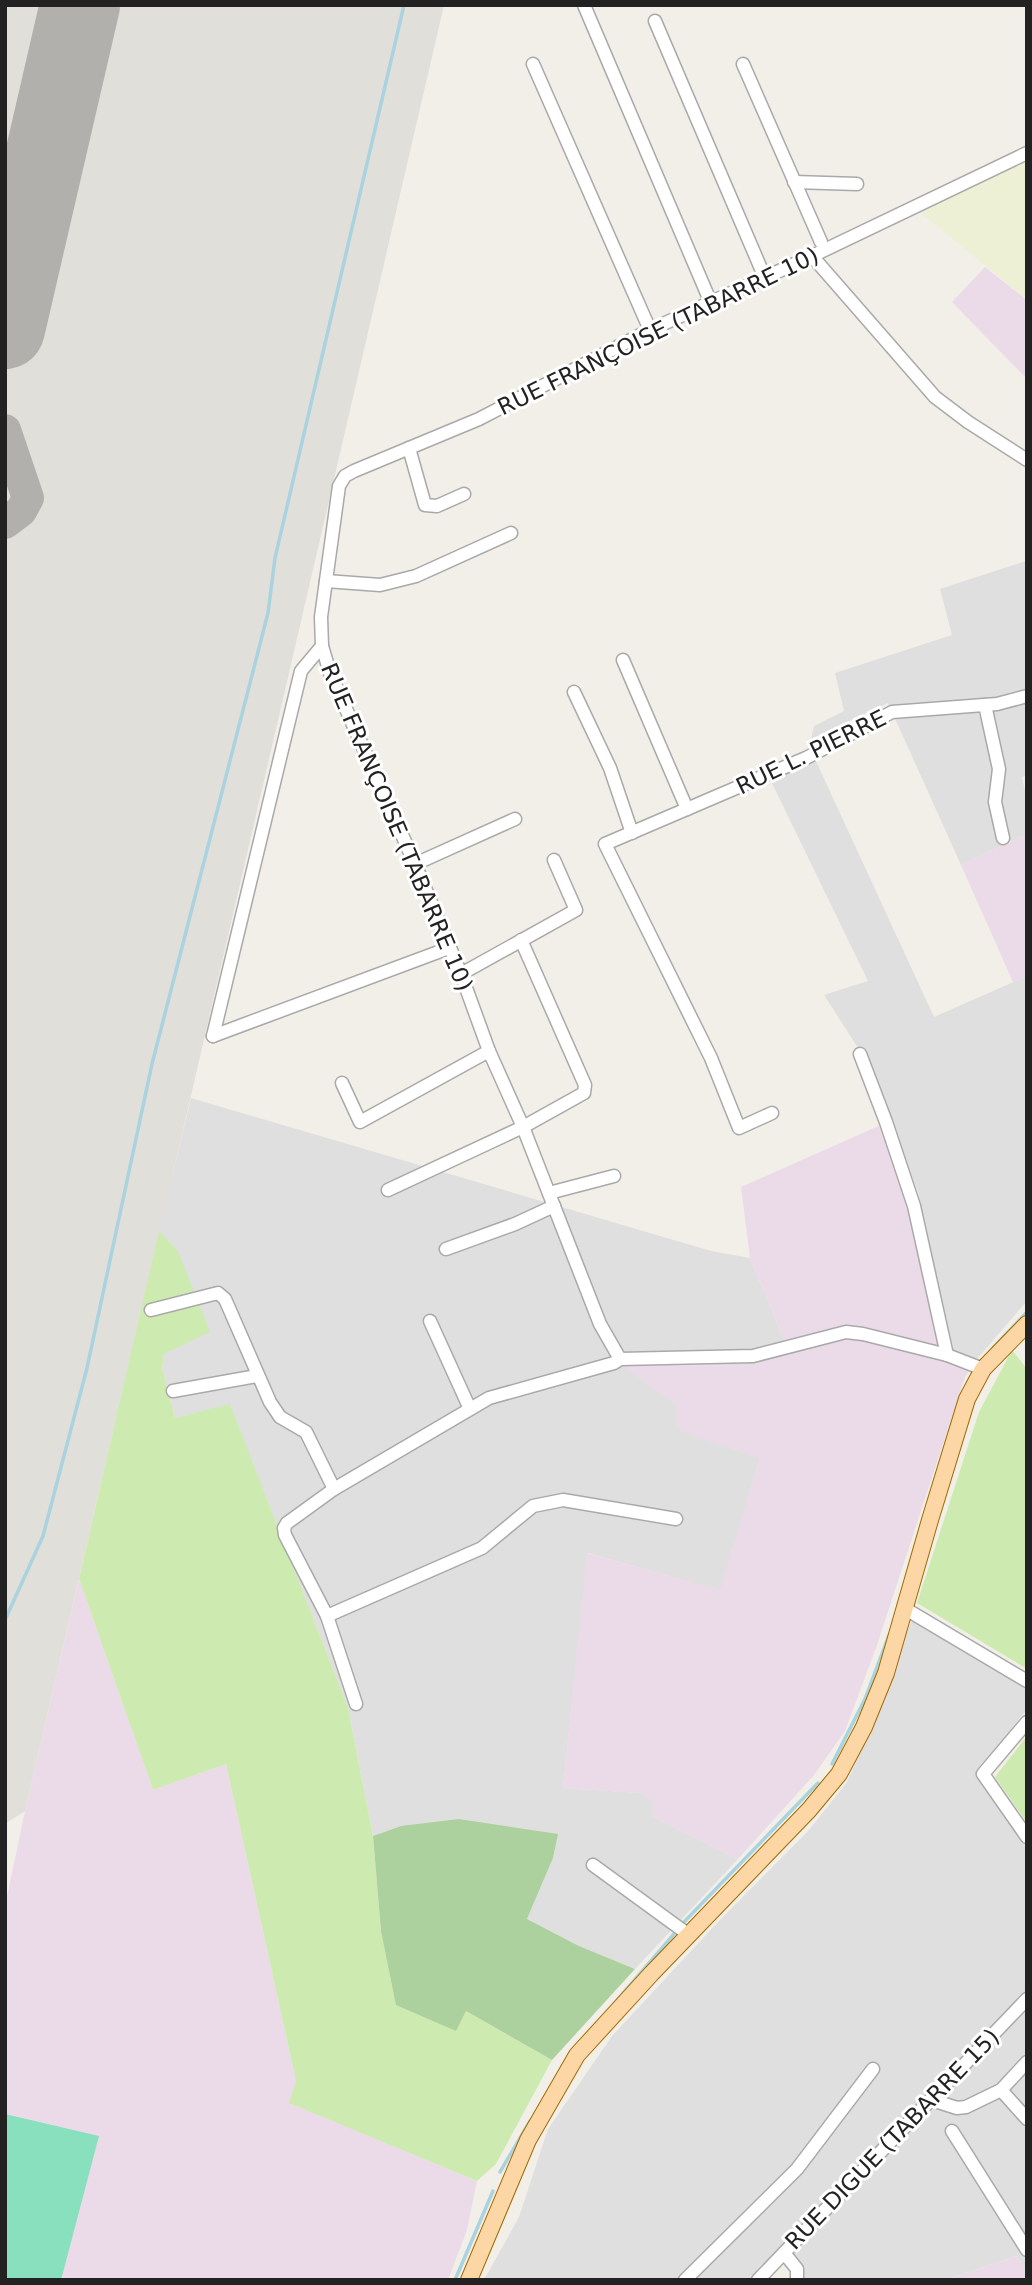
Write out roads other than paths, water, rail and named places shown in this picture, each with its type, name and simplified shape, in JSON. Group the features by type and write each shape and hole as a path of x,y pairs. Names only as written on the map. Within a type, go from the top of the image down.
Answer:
{"main road":[{"path":"469,2280 528,2140 578,2055 809,1810 839,1774 864,1727 886,1673 971,1391 983,1369 1027,1324"}],"street":[{"path":"584,5 711,303"},
{"path":"655,21 765,278"},
{"path":"533,64 650,330"},
{"path":"743,64 821,242"},
{"name":"RUE FRANÇOISE (TABARRE 10)","path":"620,1359 600,1324 523,1127 489,1051 461,974 330,673 322,646 321,617 339,486 345,476 479,419 650,330 1027,153"},
{"path":"794,182 858,184"},
{"path":"812,256 935,397 1027,460"},
{"path":"409,448 425,505 437,506 464,494"},
{"path":"326,581 380,585 416,576 511,533"},
{"path":"322,646 301,671 213,1036 449,948"},
{"path":"623,660 687,809"},
{"path":"574,692 610,768 632,833"},
{"name":"RUE L. PIERRE","path":"772,1114 739,1128 711,1058 605,844 806,758 892,712 985,705 1027,696"},
{"path":"985,705 999,768 995,802 1003,838"},
{"path":"415,864 515,819"},
{"path":"461,974 576,910 554,860"},
{"path":"388,1190 523,1127 582,1096 586,1090 520,940"},
{"path":"342,1083 360,1122 489,1051"},
{"path":"860,1054 914,1206 947,1355"},
{"path":"549,1193 614,1176"},
{"path":"446,1249 554,1206"},
{"path":"151,1310 218,1293 225,1299 257,1376 281,1417 306,1432 334,1489"},
{"path":"430,1321 470,1409"},
{"path":"356,1704 327,1616 285,1535 284,1528 287,1522 334,1489 489,1398 614,1363 620,1359 753,1356 846,1332 947,1355 983,1369"},
{"path":"173,1391 257,1376"},
{"path":"327,1616 482,1548 533,1506 563,1500 676,1519"},
{"path":"904,1608 1027,1681"},
{"path":"1027,1722 984,1774 1027,1837"},
{"path":"593,1865 689,1935"},
{"name":"RUE DIGUE (TABARRE 15)","path":"758,2280 1027,1999"},
{"path":"932,2100 961,2108 1001,2090 1027,2062"},
{"path":"685,2280 797,2169 873,2069"},
{"path":"1001,2090 1027,2119"},
{"path":"952,2131 1027,2250"},
{"path":"783,2253 797,2269 797,2280"}],"waterway":[{"path":"5,1620 43,1536 87,1368 152,1064 268,613 275,558 404,5"},
{"path":"993,1348 1027,1312"},
{"path":"832,1764 865,1699 889,1635"},
{"path":"684,1922 818,1783"},
{"path":"614,2004 674,1934"},
{"path":"500,2172 530,2121"},
{"path":"455,2280 493,2191"}]}
